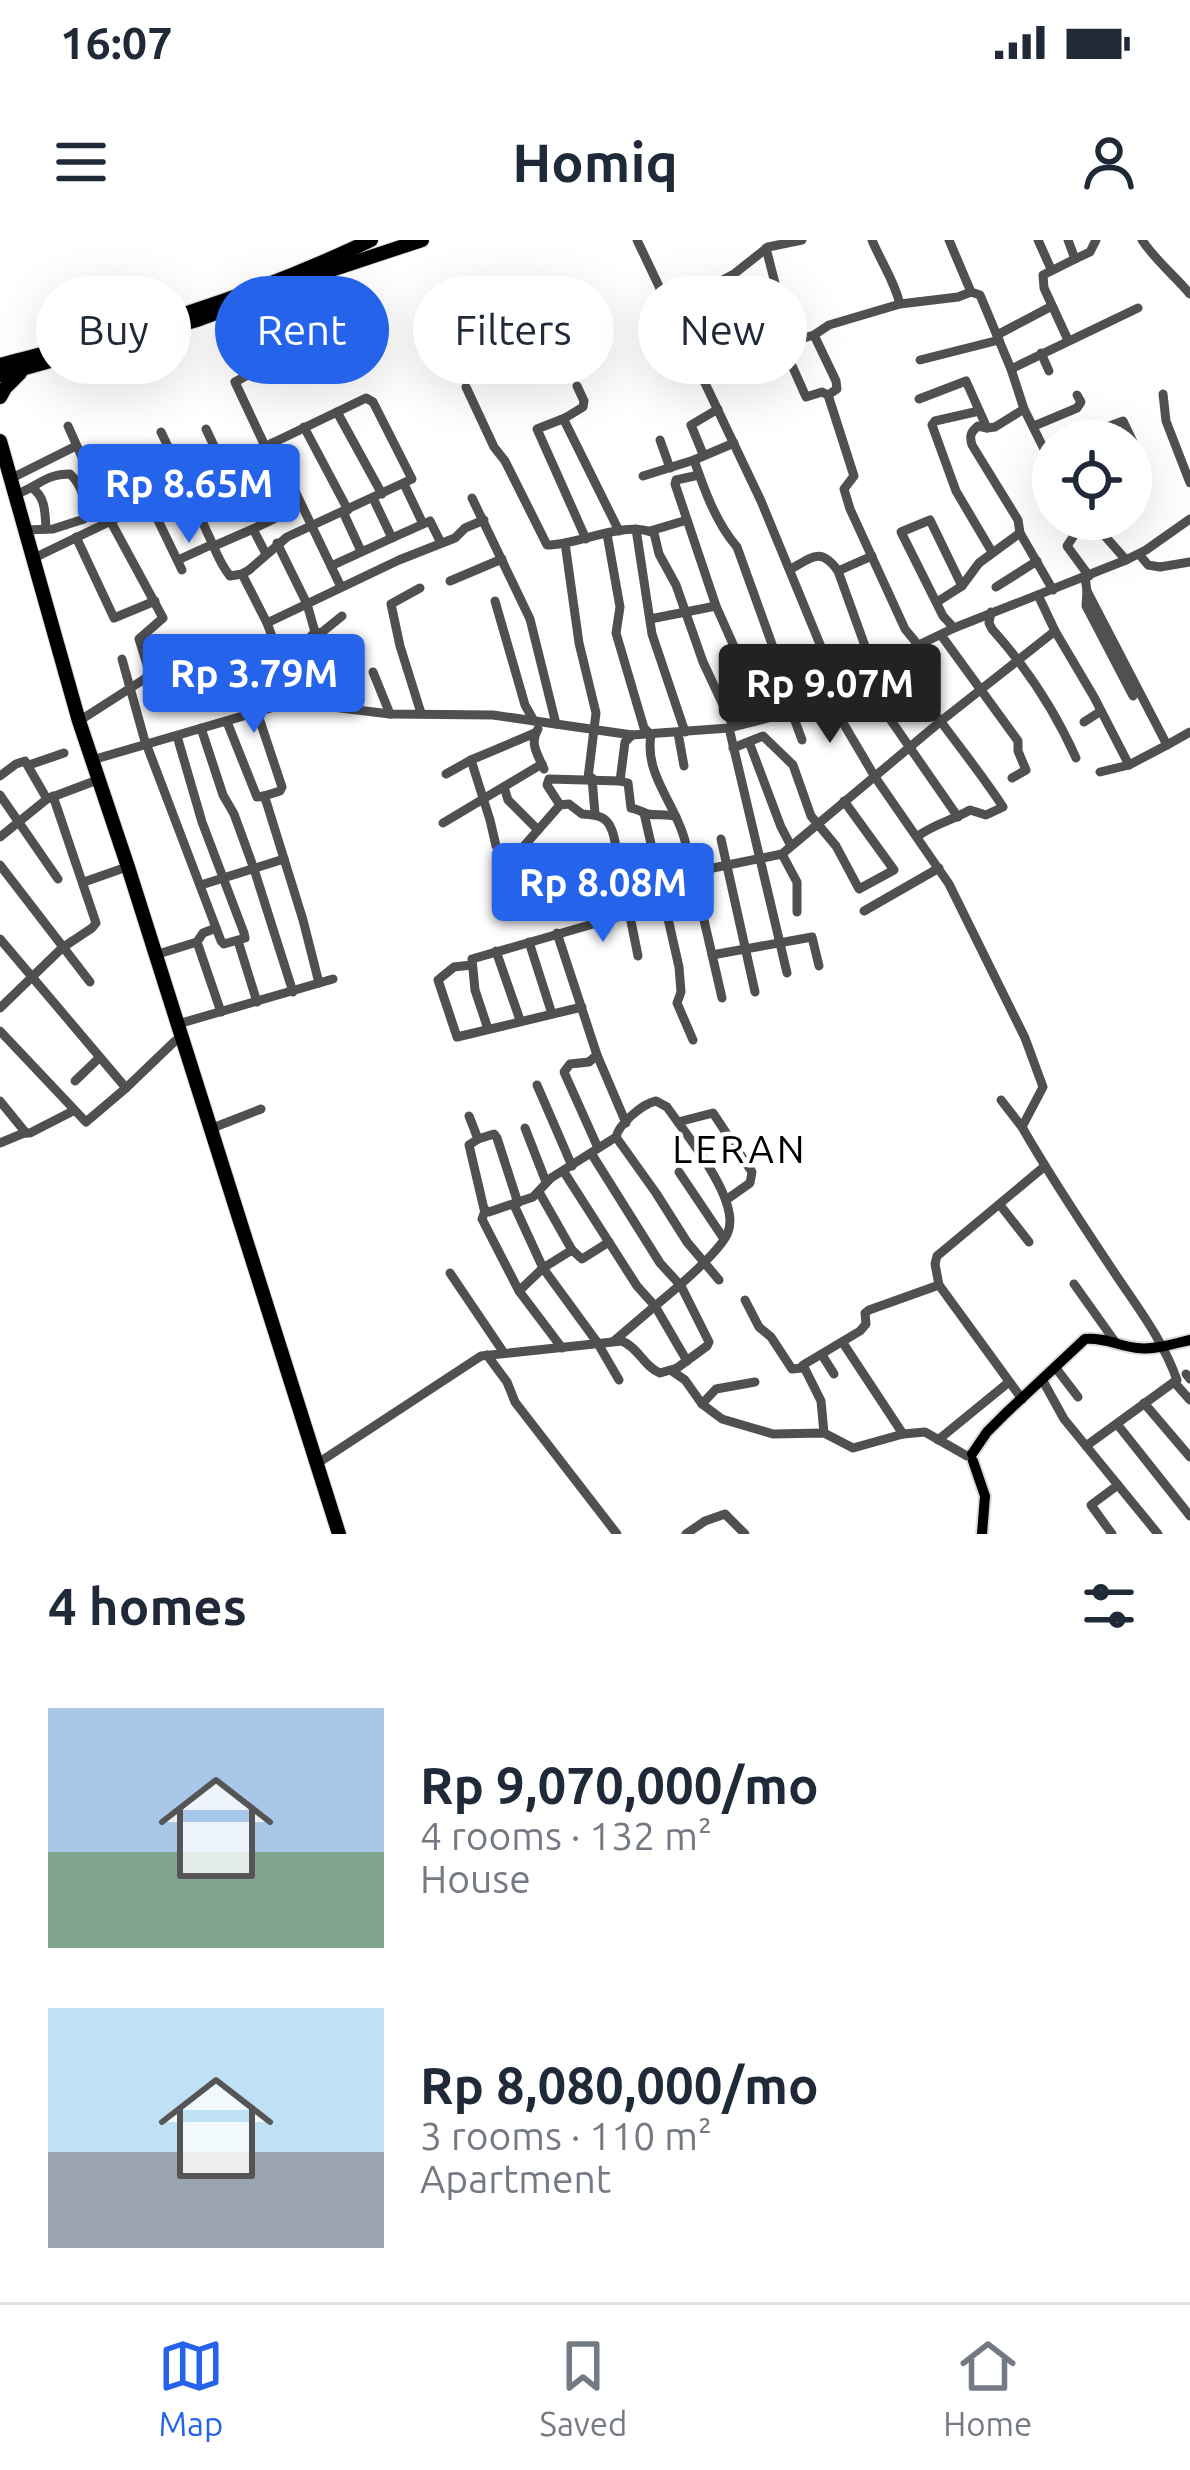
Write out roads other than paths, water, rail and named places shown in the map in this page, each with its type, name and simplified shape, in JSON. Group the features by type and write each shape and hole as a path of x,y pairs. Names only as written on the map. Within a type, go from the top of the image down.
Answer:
{"highway":[{"path":"325,262 371,240"},
{"path":"0,375 325,262 402,240"},
{"path":"0,365 94,350 197,320 422,240"},
{"path":"0,355 28,362"},
{"path":"0,397 28,362"},
{"path":"0,441 12,478 25,491 25,530 79,721 336,1534"},
{"path":"0,466 30,560 82,785 207,1130 318,1463 336,1534"}],"main road":[{"path":"982,1534 985,1496 971,1457 987,1432 1085,1339 1136,1348 1190,1340"}],"street":[{"path":"729,276 766,248 802,240"},
{"path":"872,240 893,279 900,304"},
{"path":"949,240 970,292"},
{"path":"1038,240 1051,268"},
{"path":"1068,240 1076,259"},
{"path":"1068,340 1042,275 1090,252 1096,240"},
{"path":"1142,240 1190,294"},
{"path":"641,241 656,276"},
{"path":"766,248 773,276"},
{"path":"807,337 829,325 900,304 970,292 980,295 1032,423"},
{"path":"920,360 998,338 1052,306"},
{"path":"1011,369 1138,308"},
{"path":"814,335 836,380 837,389 828,395"},
{"path":"1041,353 1049,371"},
{"path":"920,398 966,381 988,428"},
{"path":"236,384 341,587"},
{"path":"707,384 791,569 838,716 959,902 1025,1038 1043,1083 1022,1127"},
{"path":"800,384 805,396 828,395 854,476 844,487 845,495 905,628 919,646"},
{"path":"577,386 583,407 537,430 586,539"},
{"path":"466,387 547,545 613,532 650,531 687,520"},
{"path":"1163,394 1166,421 1190,483"},
{"path":"1050,420 1077,408 1078,395"},
{"path":"34,558 186,484 224,467 362,399 371,399 411,480 278,543 242,574 227,574 186,484 161,432"},
{"path":"1024,409 995,427 978,426 970,438 1053,590"},
{"path":"718,410 691,425 699,475 736,545 796,708 802,740"},
{"path":"980,411 932,425 956,491 992,552"},
{"path":"337,412 407,556"},
{"path":"565,418 613,532 620,607 616,632 644,728 651,735"},
{"path":"68,426 163,620 139,639 148,676 79,721"},
{"path":"304,427 361,551"},
{"path":"206,429 246,514"},
{"path":"660,440 670,468"},
{"path":"643,476 734,443"},
{"path":"12,478 76,446"},
{"path":"127,454 180,565 278,517"},
{"path":"25,491 54,474 70,474 77,481 87,513 66,526 25,530"},
{"path":"699,475 675,482 716,606 757,698 772,718"},
{"path":"404,484 423,524"},
{"path":"25,491 40,496 46,529"},
{"path":"472,498 530,619 542,725 535,751 560,805"},
{"path":"92,760 290,703 390,714 493,715 632,735 731,727 796,708 954,628 1126,560 1190,519"},
{"path":"267,622 455,538 484,520"},
{"path":"954,628 900,534 930,520 962,586"},
{"path":"331,566 430,521 441,543"},
{"path":"253,529 266,554"},
{"path":"636,529 650,619 681,732 685,766"},
{"path":"650,531 731,727 787,973"},
{"path":"937,602 962,586 979,562 1020,533"},
{"path":"76,537 114,619 155,602"},
{"path":"1071,540 1067,546 1087,577 1086,596 1133,696"},
{"path":"1108,540 1126,560"},
{"path":"278,543 315,632"},
{"path":"565,543 578,643 596,713 590,778 595,814"},
{"path":"1139,554 1148,565 1160,567 1190,562"},
{"path":"791,569 820,555 831,561 877,665"},
{"path":"838,571 872,556"},
{"path":"450,581 502,559"},
{"path":"996,587 1036,561"},
{"path":"242,574 267,622 287,676 290,703"},
{"path":"420,589 391,604 421,713"},
{"path":"1039,595 1129,766"},
{"path":"495,601 525,705 542,725"},
{"path":"650,619 716,606"},
{"path":"991,613 992,629 1064,730 1076,758"},
{"path":"315,632 321,633 342,616"},
{"path":"1102,628 1167,745"},
{"path":"536,913 624,886 786,850 1055,631"},
{"path":"297,651 315,632"},
{"path":"941,635 1018,742 1026,770 1012,778"},
{"path":"901,653 899,658 913,682 1003,807 986,815 970,810 918,836"},
{"path":"122,659 147,745 223,944 238,941 245,937 176,736"},
{"path":"373,672 390,714"},
{"path":"866,672 872,693 958,817"},
{"path":"1084,722 1101,711"},
{"path":"231,808 282,787 257,712"},
{"path":"227,722 284,859 319,983"},
{"path":"446,773 542,725"},
{"path":"201,728 254,868 293,992"},
{"path":"1100,772 1129,766 1190,733"},
{"path":"620,781 625,742 632,735"},
{"path":"651,735 648,751 677,818 722,998"},
{"path":"733,748 764,737 793,764 811,814 836,846 859,889 894,870"},
{"path":"749,742 797,882 797,912"},
{"path":"29,765 64,752"},
{"path":"0,776 22,760 29,765 50,798 84,883 95,925 62,947 0,1007"},
{"path":"471,760 496,847"},
{"path":"442,823 542,764"},
{"path":"548,779 629,784 631,808 644,813 682,986 677,1003 693,1040"},
{"path":"0,837 50,798 82,785"},
{"path":"505,787 508,800 538,830"},
{"path":"169,802 195,794"},
{"path":"0,795 58,879"},
{"path":"844,800 907,887"},
{"path":"518,854 560,805 569,804 582,814 595,814 610,823 638,956"},
{"path":"644,813 677,818"},
{"path":"721,839 755,992"},
{"path":"200,885 284,859"},
{"path":"0,865 90,982"},
{"path":"864,911 939,868"},
{"path":"84,883 111,872"},
{"path":"488,1029 475,990 472,960 631,914"},
{"path":"155,955 197,942 202,933 217,928"},
{"path":"557,934 597,1055 626,1123"},
{"path":"712,956 814,938 819,966"},
{"path":"0,939 123,1085"},
{"path":"238,941 257,1002"},
{"path":"197,942 221,1012"},
{"path":"529,942 552,1014"},
{"path":"496,951 520,1020"},
{"path":"471,965 454,967 437,982 456,1036 581,1007"},
{"path":"178,1024 333,979"},
{"path":"0,1031 77,1115 90,1120 175,1041"},
{"path":"318,1463 487,1355 614,1341 631,1345 658,1373 687,1361 709,1342 681,1286 660,1263 595,1151 564,1072 570,1064 589,1062 597,1055"},
{"path":"75,1081 99,1058"},
{"path":"538,1085 568,1169 609,1242 687,1361"},
{"path":"1001,1100 1183,1377 1190,1400"},
{"path":"0,1101 26,1132"},
{"path":"614,1341 681,1286 702,1263 724,1239 730,1226 722,1189 678,1122 656,1101 645,1105 616,1137 702,1263 719,1280"},
{"path":"207,1130 261,1108"},
{"path":"678,1122 712,1113 752,1172 750,1183 726,1200"},
{"path":"0,1143 77,1115"},
{"path":"469,1116 478,1139"},
{"path":"525,1128 543,1187 572,1250 582,1259 609,1242"},
{"path":"562,1348 519,1291 482,1219 485,1211 469,1145 478,1139 496,1136 516,1204 543,1268 619,1380"},
{"path":"485,1211 516,1204 616,1137"},
{"path":"1022,1400 940,1287 934,1264 937,1256 1045,1166"},
{"path":"679,1172 724,1239"},
{"path":"1000,1205 1029,1242"},
{"path":"519,1291 572,1250"},
{"path":"450,1273 505,1353"},
{"path":"746,1300 759,1327 792,1369 803,1368 865,1326 867,1312 957,1280"},
{"path":"1074,1284 1116,1343"},
{"path":"843,1343 903,1434"},
{"path":"487,1355 514,1402 617,1534"},
{"path":"822,1355 833,1375"},
{"path":"1055,1367 1078,1397"},
{"path":"803,1368 820,1401 824,1433"},
{"path":"672,1370 722,1419 773,1434 824,1433 853,1448 903,1434 928,1433 971,1457"},
{"path":"1086,1445 1183,1377"},
{"path":"1043,1381 1059,1412 1158,1534"},
{"path":"701,1403 720,1388 755,1382"},
{"path":"938,1440 1009,1382"},
{"path":"1144,1403 1190,1457"},
{"path":"1117,1424 1190,1516"},
{"path":"1112,1534 1091,1504 1118,1485"},
{"path":"694,1532 725,1514 745,1534"}],"district":[{"name":"LERAN","path":"740,1148"}]}
